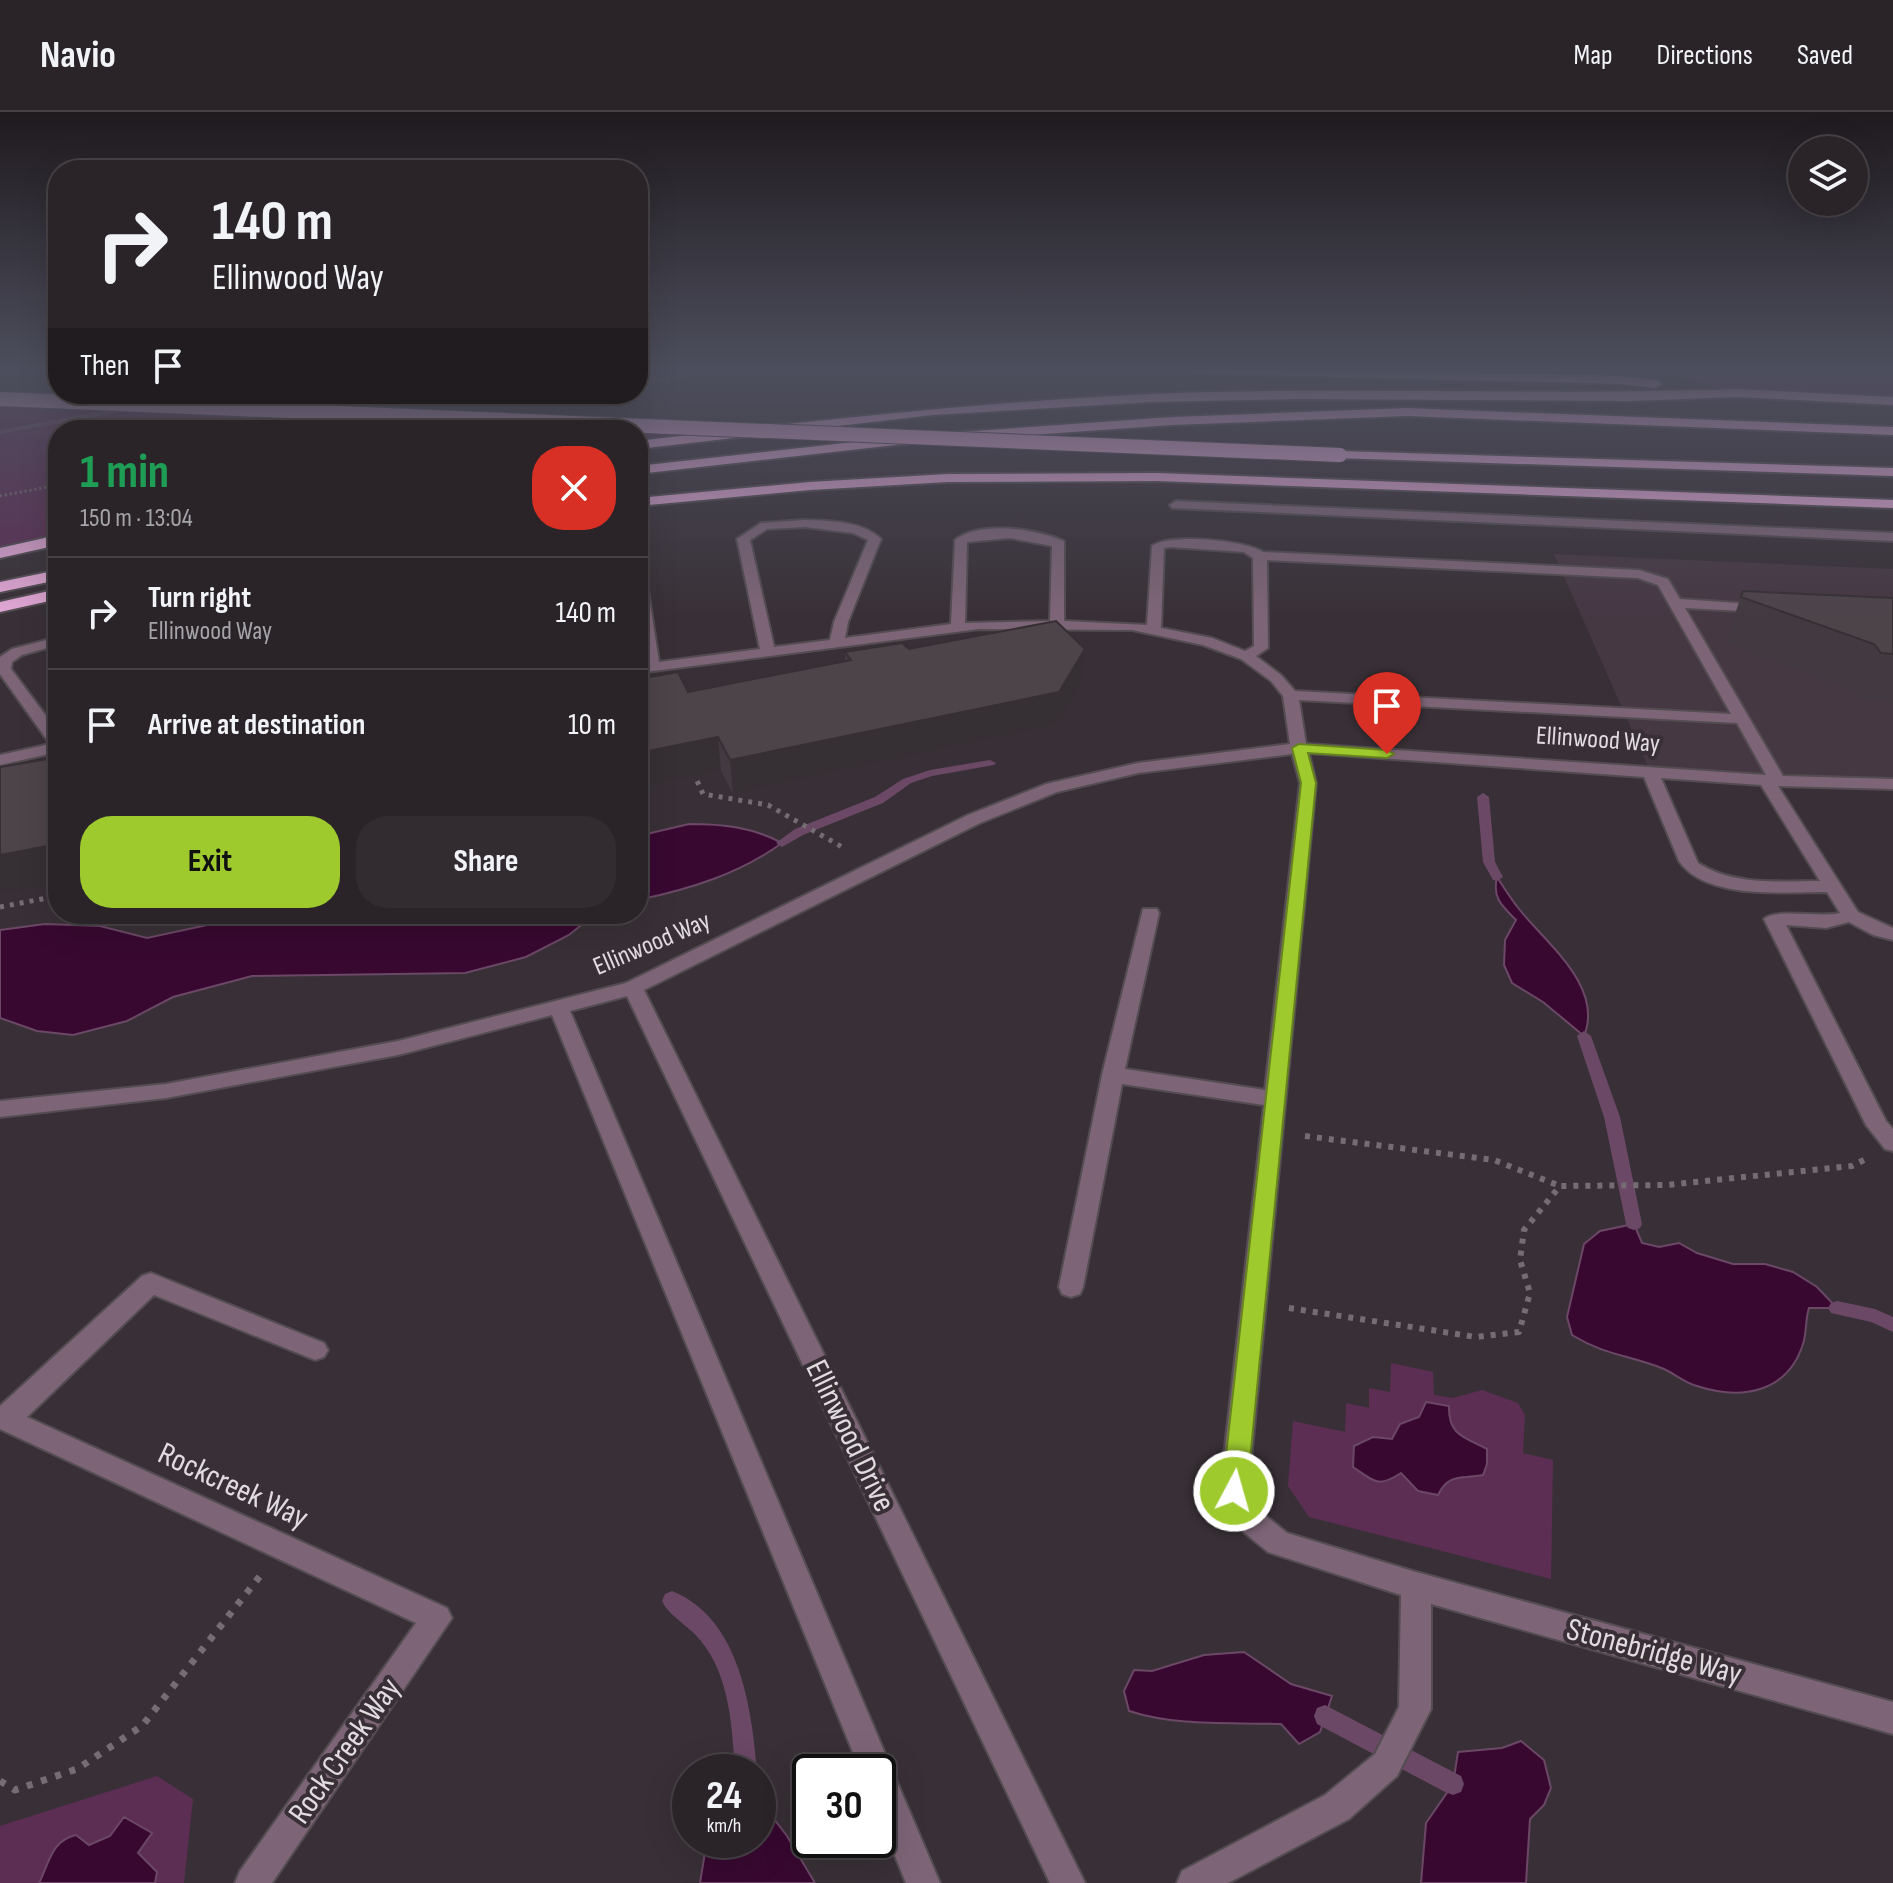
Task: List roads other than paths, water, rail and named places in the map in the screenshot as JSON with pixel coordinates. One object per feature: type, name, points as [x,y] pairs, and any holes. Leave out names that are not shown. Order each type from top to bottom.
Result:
[{"type":"highway","points":[[648,469],[794,452]]},
{"type":"highway","points":[[1260,452],[1893,472]]},
{"type":"highway","points":[[1798,470],[1893,481]]},
{"type":"highway","points":[[648,501],[810,486],[948,478],[1157,477],[1893,504]]},
{"type":"highway","points":[[0,553],[48,542]]},
{"type":"highway","points":[[0,587],[48,577]]},
{"type":"highway","points":[[0,607],[48,596]]},
{"type":"street","points":[[1176,505],[1893,537]]},
{"type":"street","points":[[768,651],[743,539],[752,531],[768,525],[852,527],[870,532],[875,539],[841,622],[837,641]]},
{"type":"street","points":[[958,627],[961,540],[985,534],[1048,537],[1059,544],[1057,624]]},
{"type":"street","points":[[1154,630],[1158,546],[1170,543],[1247,548],[1260,556],[1639,574],[1663,582],[1743,719],[1772,781],[1831,887],[1851,916],[1893,934]]},
{"type":"street","points":[[1246,656],[1261,648],[1260,556]]},
{"type":"street","points":[[1677,603],[1782,609]]},
{"type":"street","points":[[648,668],[958,627],[1057,624],[1132,626],[1207,641],[1246,656],[1276,678],[1291,695],[1299,748]]},
{"type":"street","points":[[48,644],[17,652],[5,660],[4,669],[48,731]]},
{"type":"street","points":[[1291,695],[1743,719]]},
{"type":"street","points":[[0,760],[48,748]]},
{"type":"street","name":"Ellinwood Way","points":[[0,1109],[166,1091],[398,1048],[633,988],[974,819],[1052,788],[1138,768],[1299,748],[1772,781],[1893,784]]},
{"type":"street","name":"Stonebridge Way","points":[[1299,748],[1308,783],[1234,1491],[1245,1516],[1278,1543],[1416,1586],[1893,1718]]},
{"type":"street","points":[[1650,771],[1690,866],[1706,876],[1738,883],[1831,887]]},
{"type":"street","points":[[1071,1287],[1113,1075],[1150,913]]},
{"type":"street","points":[[1851,916],[1826,922],[1773,919],[1877,1125],[1893,1143]]},
{"type":"street","name":"Ellinwood Drive","points":[[633,988],[1068,1883]]},
{"type":"street","points":[[559,1009],[869,1754]]},
{"type":"street","points":[[1113,1075],[1276,1099]]},
{"type":"street","points":[[3,1418],[151,1283],[315,1350]]},
{"type":"street","name":"Rockcreek Way","points":[[3,1418],[437,1618]]},
{"type":"street","points":[[1194,1883],[1337,1807],[1386,1765],[1415,1709],[1416,1586]]},
{"type":"street","name":"Rock Creek Way","points":[[252,1883],[437,1618]]},
{"type":"street","points":[[896,1818],[923,1883]]},
{"type":"waterway","points":[[782,843],[799,832],[879,800],[907,781],[930,773],[990,763]]},
{"type":"waterway","points":[[1483,797],[1489,862],[1497,877]]},
{"type":"waterway","points":[[1584,1036],[1612,1117],[1634,1224]]},
{"type":"waterway","points":[[1837,1308],[1875,1316],[1893,1325]]},
{"type":"waterway","points":[[672,1601],[693,1617],[722,1654],[737,1698],[744,1754]]},
{"type":"waterway","points":[[1325,1716],[1453,1784]]}]
